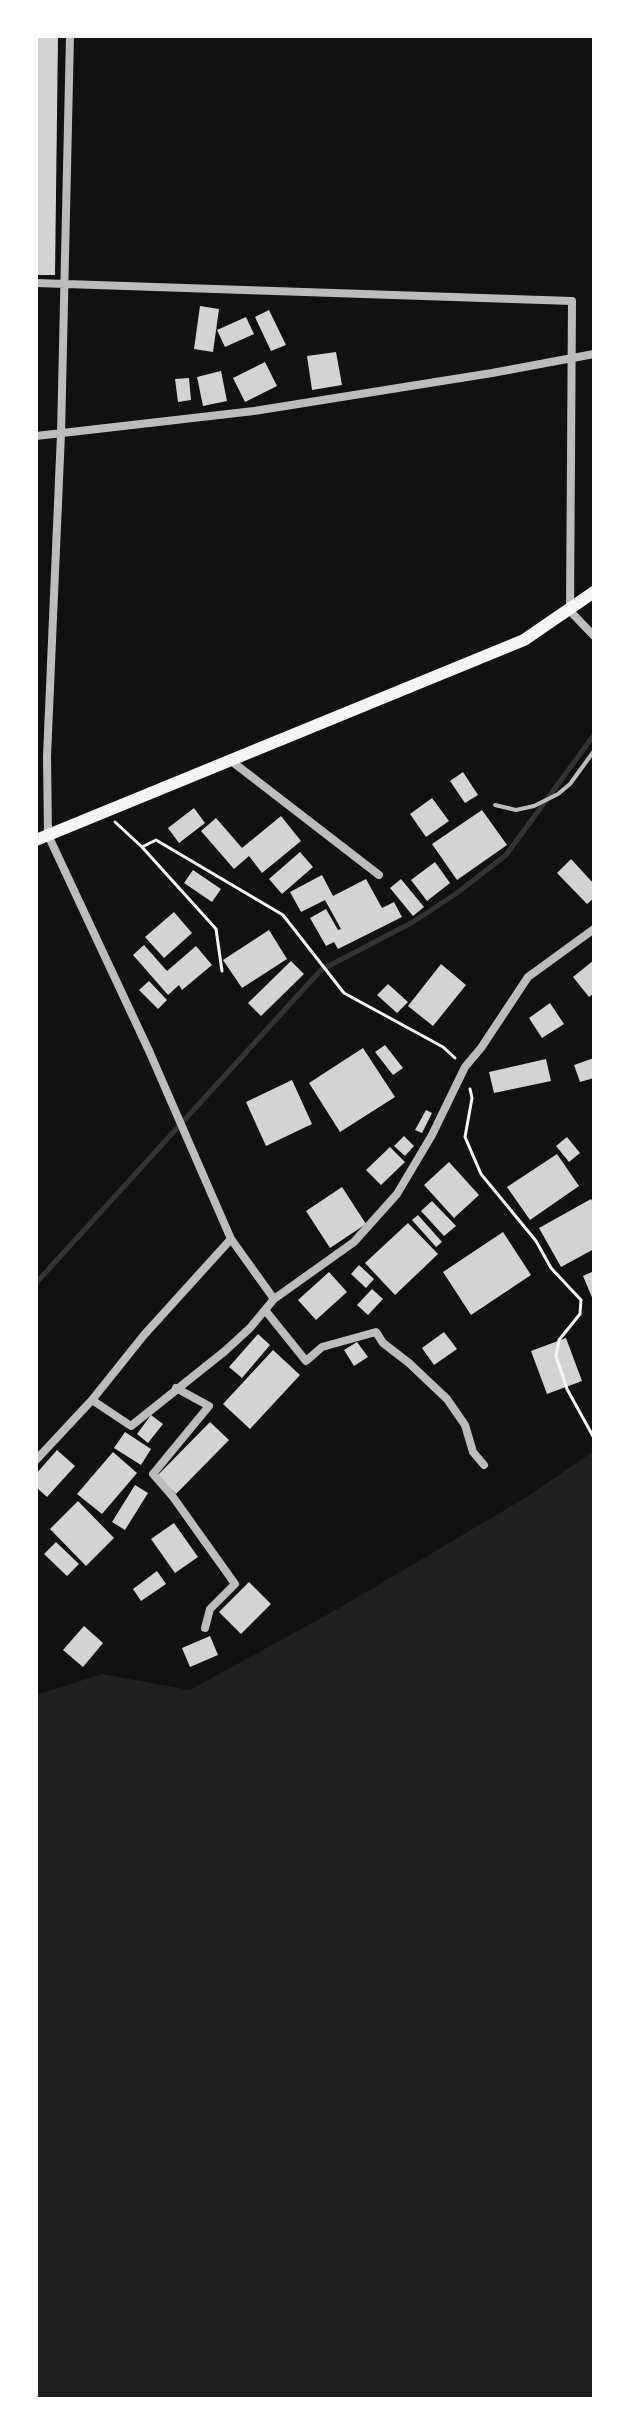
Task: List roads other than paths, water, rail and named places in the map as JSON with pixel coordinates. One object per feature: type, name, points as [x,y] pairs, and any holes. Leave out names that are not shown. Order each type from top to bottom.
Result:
[{"type":"main road","points":[[42,837],[524,640],[594,592]]},
{"type":"street","points":[[70,36],[61,434],[42,837],[185,1131],[231,1239],[274,1299]]},
{"type":"street","points":[[36,283],[572,301],[570,611],[594,636]]},
{"type":"street","points":[[36,436],[254,411],[594,354]]},
{"type":"street","points":[[36,756],[47,756]]},
{"type":"street","points":[[229,760],[379,875]]},
{"type":"street","points":[[92,1400],[131,1426],[225,1351],[274,1299],[354,1242],[397,1194],[432,1135],[465,1067],[528,977],[594,929]]},
{"type":"street","points":[[36,1460],[231,1239]]},
{"type":"street","points":[[265,1310],[306,1361],[322,1347],[376,1332],[383,1343],[447,1399],[465,1425],[473,1452],[484,1465]]},
{"type":"street","points":[[176,1388],[209,1406],[153,1474],[235,1584],[210,1609],[205,1628]]},
{"type":"lane","points":[[495,805],[516,810],[534,806],[558,794],[570,784],[594,751]]},
{"type":"waterway","points":[[36,1283],[321,970],[413,922],[506,855],[594,735]]}]
